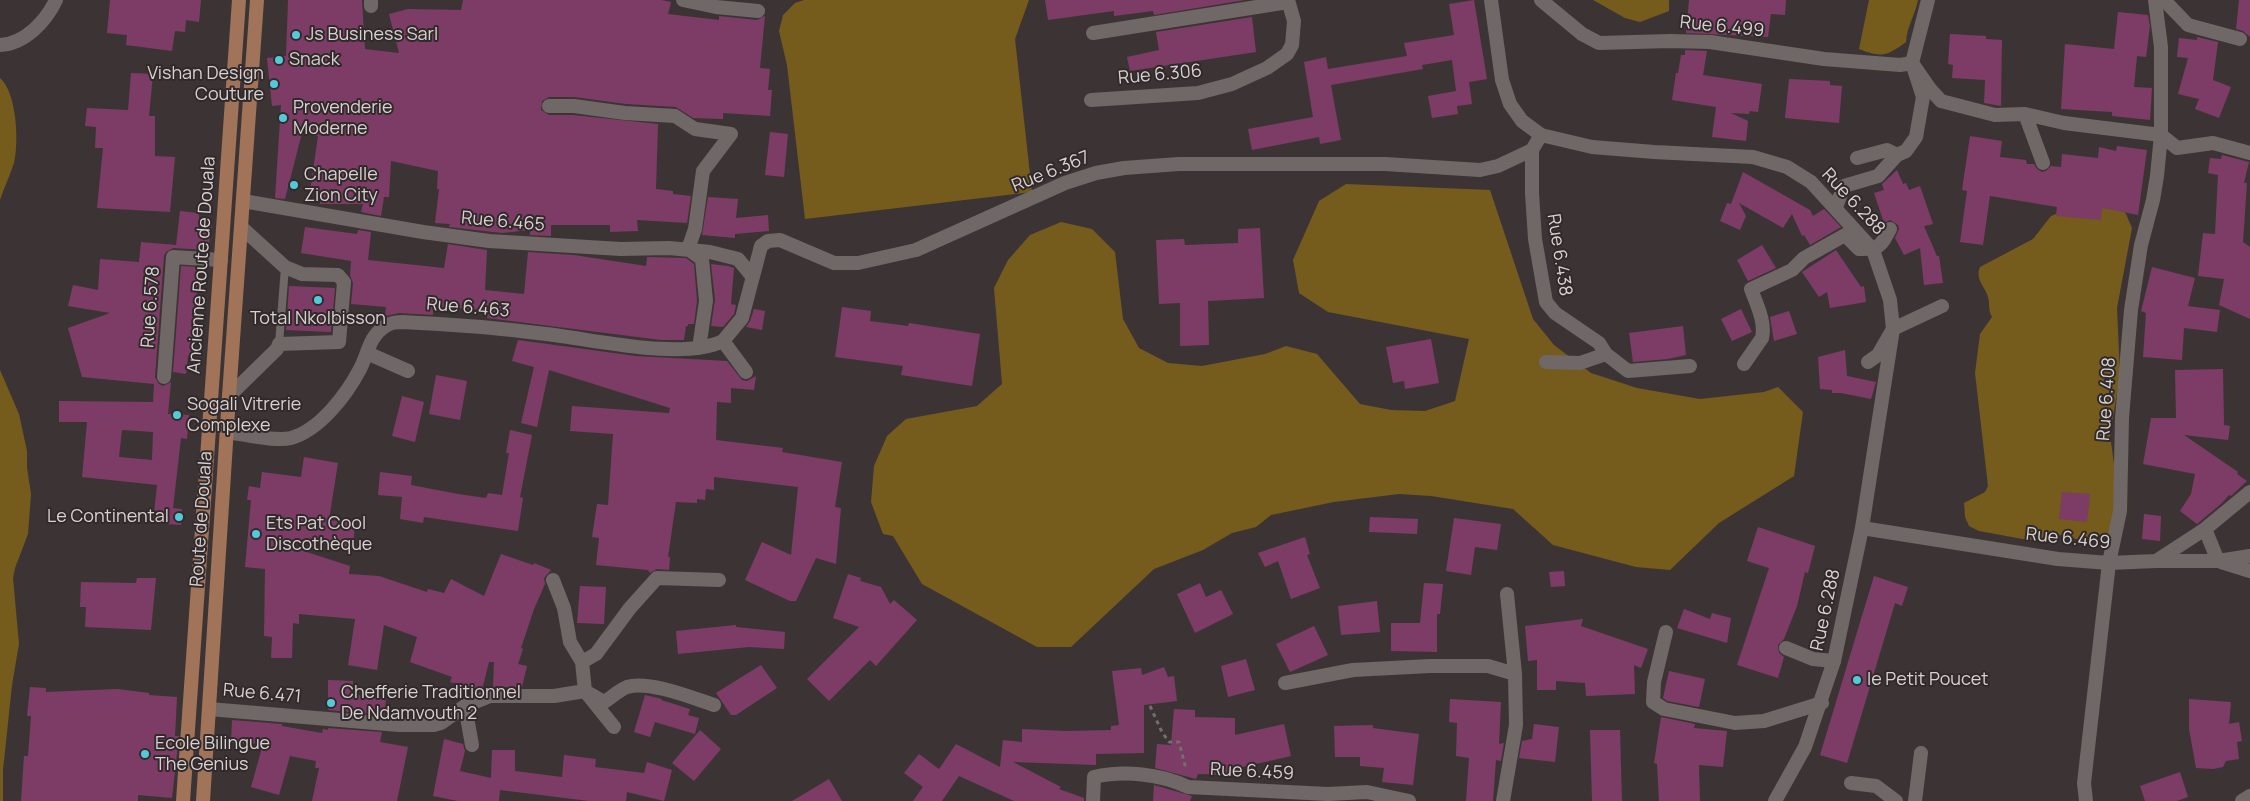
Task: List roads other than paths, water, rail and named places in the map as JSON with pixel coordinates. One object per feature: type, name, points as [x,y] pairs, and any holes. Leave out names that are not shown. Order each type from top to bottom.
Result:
[{"type":"main road","name":"Ancienne Route de Douala","points":[[183,801],[239,0]]},
{"type":"main road","name":"Route de Douala","points":[[204,801],[229,396],[257,0]]},
{"type":"street","points":[[0,45],[6,45],[26,36],[40,25],[56,0]]},
{"type":"street","points":[[683,0],[758,11]]},
{"type":"street","name":"Rue 6.288","points":[[1491,0],[1502,80],[1510,104],[1522,121],[1541,135],[1592,147],[1753,157],[1788,167],[1811,182],[1836,207],[1873,250],[1890,300],[1893,329],[1862,528],[1834,661],[1822,703],[1805,747],[1775,801]]},
{"type":"street","name":"Rue 6.499","points":[[1541,0],[1582,34],[1599,43],[1710,42],[1824,59],[1900,66],[1912,63]]},
{"type":"street","points":[[1836,207],[1844,186],[1878,176],[1897,155],[1906,152],[1916,138],[1923,97],[1912,63],[1928,0]]},
{"type":"street","name":"Rue 6.408","points":[[2086,801],[2084,783],[2089,724],[2109,563],[2120,511],[2122,418],[2131,310],[2141,245],[2154,200],[2161,134],[2160,47],[2155,0]]},
{"type":"street","points":[[2164,0],[2188,25],[2240,39]]},
{"type":"street","points":[[1093,32],[1288,1]]},
{"type":"street","name":"Rue 6.306","points":[[1091,100],[1198,93],[1232,84],[1268,68],[1287,54],[1292,45],[1294,21],[1288,1]]},
{"type":"street","points":[[1912,63],[1941,101],[1995,115],[2025,114],[2064,123],[2161,134],[2177,148],[2213,143],[2250,152]]},
{"type":"street","points":[[549,106],[574,106],[625,113],[675,116],[695,129],[731,134],[703,171],[695,229],[688,249],[702,259],[706,301],[699,348]]},
{"type":"street","points":[[2025,114],[2043,163]]},
{"type":"street","points":[[1532,150],[1541,135]]},
{"type":"street","name":"Rue 6.367","points":[[723,342],[742,318],[761,246],[768,241],[780,240],[834,263],[858,263],[916,250],[1065,184],[1096,173],[1189,164],[1385,164],[1480,170],[1498,166],[1532,150]]},
{"type":"street","name":"Rue 6.438","points":[[1532,150],[1535,239],[1546,302],[1555,313],[1599,343],[1606,354],[1628,371],[1690,366]]},
{"type":"street","points":[[1857,158],[1887,150],[1897,155]]},
{"type":"street","name":"Rue 6.465","points":[[243,201],[423,232],[489,241],[621,249],[688,249],[738,259],[752,276]]},
{"type":"street","points":[[229,396],[277,350],[279,344],[339,342],[344,282],[338,275],[302,274],[285,267],[241,227]]},
{"type":"street","points":[[1744,364],[1762,338],[1763,333],[1760,314],[1751,289],[1792,270],[1804,258],[1845,235],[1859,249],[1873,250],[1881,245],[1890,230]]},
{"type":"street","name":"Rue 6.578","points":[[164,378],[173,257],[221,260]]},
{"type":"street","points":[[1868,362],[1878,354],[1893,329],[1942,306]]},
{"type":"street","name":"Rue 6.463","points":[[227,432],[281,438],[296,436],[329,412],[343,397],[360,369],[370,342],[384,327],[402,322],[546,334],[633,347],[699,348],[723,342]]},
{"type":"street","points":[[723,342],[746,372]]},
{"type":"street","points":[[367,353],[408,371]]},
{"type":"street","points":[[1546,362],[1580,363],[1606,354]]},
{"type":"street","points":[[2156,561],[2205,529],[2250,492]]},
{"type":"street","name":"Rue 6.469","points":[[1862,528],[2058,559],[2109,563],[2218,561]]},
{"type":"street","points":[[2205,529],[2218,561]]},
{"type":"street","points":[[2218,561],[2250,556]]},
{"type":"street","points":[[2218,561],[2250,571]]},
{"type":"street","points":[[582,662],[596,654],[630,608],[657,578],[719,580]]},
{"type":"street","points":[[553,580],[564,608],[570,642],[582,662],[585,691],[614,727]]},
{"type":"street","points":[[1503,801],[1516,725],[1515,674],[1507,594]]},
{"type":"street","points":[[1666,632],[1654,682],[1653,702],[1664,709],[1735,723],[1764,721],[1822,703]]},
{"type":"street","points":[[1786,648],[1813,659],[1834,661]]},
{"type":"street","points":[[1284,682],[1353,670],[1430,666],[1488,666],[1515,674]]},
{"type":"street","points":[[585,691],[604,702],[627,687],[646,686],[661,688],[714,705]]},
{"type":"street","name":"Rue 6.471","points":[[209,709],[399,725],[434,725],[441,723],[465,706],[490,696],[554,696],[585,691]]},
{"type":"street","points":[[465,706],[472,745]]},
{"type":"street","points":[[1915,801],[1921,753]]},
{"type":"street","name":"Rue 6.459","points":[[1093,801],[1094,777],[1106,774],[1154,776],[1172,780],[1188,787],[1328,798],[1367,792],[1409,801]]},
{"type":"street","points":[[1851,783],[1876,786],[1896,801]]},
{"type":"street","points":[[2242,801],[2250,796]]},
{"type":"lane","points":[[279,344],[285,267]]},
{"type":"place","name":"Js Business Sarl","points":[[296,35]]},
{"type":"place","name":"Snack","points":[[279,60]]},
{"type":"place","name":"Vishan Design Couture","points":[[274,84]]},
{"type":"place","name":"Provenderie Moderne","points":[[283,118]]},
{"type":"place","name":"Chapelle Zion City","points":[[294,185]]},
{"type":"place","name":"Total Nkolbisson","points":[[318,300]]},
{"type":"place","name":"Sogali Vitrerie Complexe","points":[[177,415]]},
{"type":"place","name":"Le Continental","points":[[179,517]]},
{"type":"place","name":"Ets Pat Cool Discothèque","points":[[256,534]]},
{"type":"place","name":"le Petit Poucet","points":[[1857,680]]},
{"type":"place","name":"Chefferie Traditionnel De Ndamvouth 2","points":[[331,703]]},
{"type":"place","name":"Ecole Bilingue The Genius","points":[[145,754]]}]
